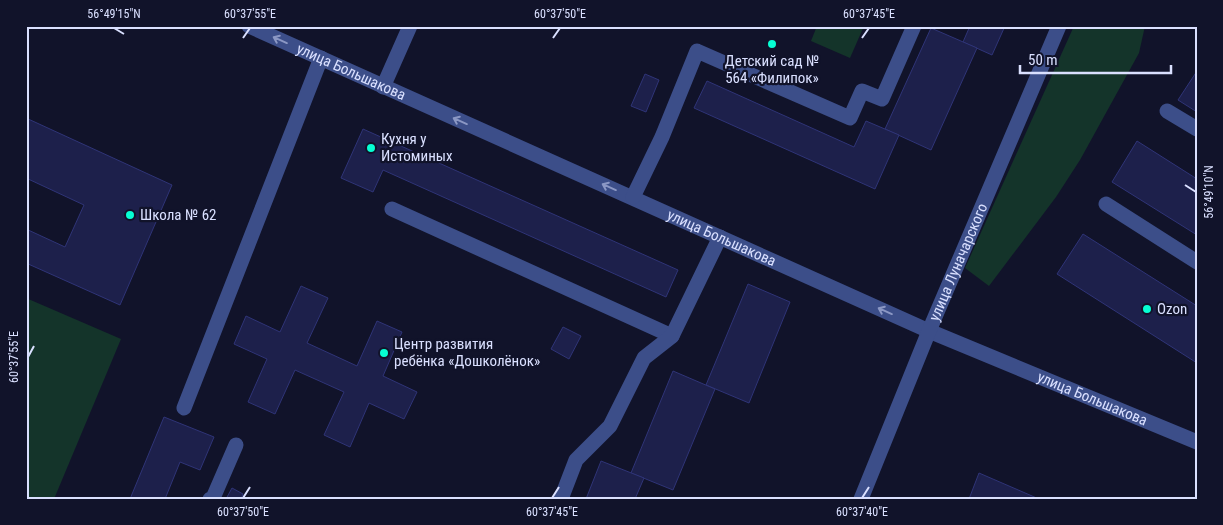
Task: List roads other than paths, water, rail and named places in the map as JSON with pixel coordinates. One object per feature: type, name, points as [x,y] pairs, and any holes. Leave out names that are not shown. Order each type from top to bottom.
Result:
[{"type":"street","name":"улица Большакова","points":[[249,26],[929,331],[1197,442]]},
{"type":"street","points":[[382,87],[410,26]]},
{"type":"street","points":[[633,197],[662,137],[697,51],[850,118],[862,91],[882,99],[914,26]]},
{"type":"street","name":"улица Луначарского","points":[[861,499],[929,331],[1059,26]]},
{"type":"street","points":[[184,408],[320,58]]},
{"type":"street","points":[[1167,111],[1197,130]]},
{"type":"street","points":[[1106,204],[1197,262]]},
{"type":"street","points":[[392,209],[672,336]]},
{"type":"street","points":[[560,499],[576,460],[610,426],[644,358],[672,336],[720,237]]},
{"type":"street","points":[[210,499],[213,498],[236,445]]},
{"type":"place","name":"Детский сад № 564 «Филипок»","points":[[772,44]]},
{"type":"place","name":"Кухня у Истоминых","points":[[371,148]]},
{"type":"place","name":"Школа № 62","points":[[130,215]]},
{"type":"place","name":"Ozon","points":[[1147,309]]},
{"type":"place","name":"Центр развития ребёнка «Дошколёнок»","points":[[384,353]]}]
